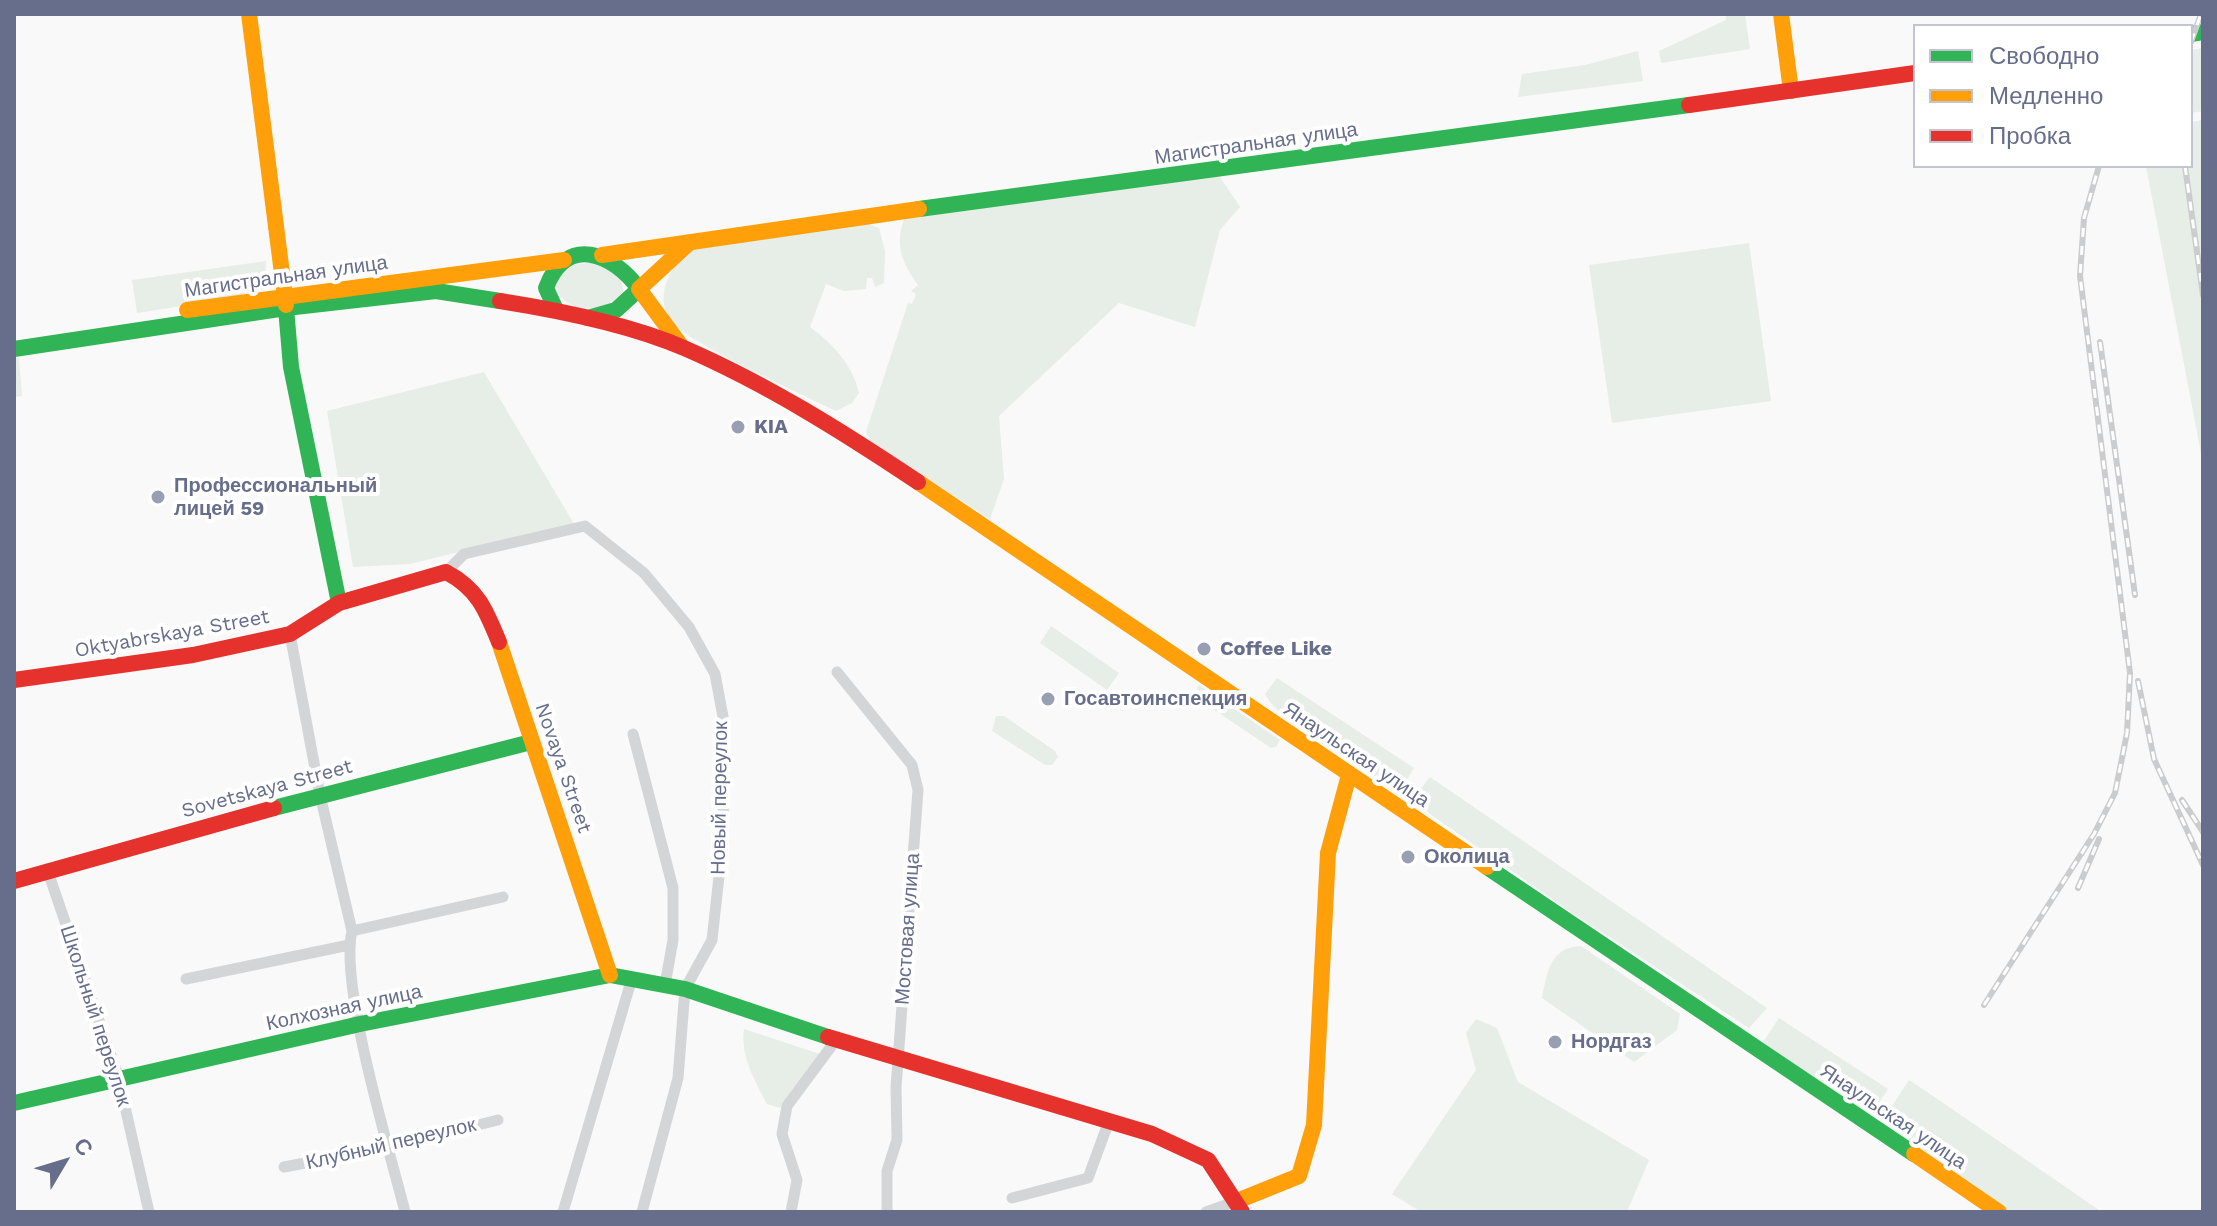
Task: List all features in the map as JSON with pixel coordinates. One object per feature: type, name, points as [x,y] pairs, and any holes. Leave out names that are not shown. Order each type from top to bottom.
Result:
[{"type":"main road","points":[[249,14],[286,301],[291,367],[339,603]]},
{"type":"main road","points":[[1781,14],[1791,91]]},
{"type":"main road","name":"Магистральная улица","points":[[14,338],[286,301],[890,211],[1913,73]]},
{"type":"main road","points":[[586,319],[616,310],[677,251],[693,241]]},
{"type":"main road","points":[[602,255],[626,271],[682,347]]},
{"type":"main road","points":[[556,310],[546,288],[553,270],[564,260]]},
{"type":"main road","name":"Магистральная улица","points":[[14,349],[286,301],[436,291],[556,310],[682,347]]},
{"type":"main road","name":"Янаульская улица","points":[[682,347],[815,414],[849,436],[1999,1212]]},
{"type":"main road","name":"Oktyabrskaya Street","points":[[14,680],[193,655],[290,634],[339,603],[446,572]]},
{"type":"main road","name":"Novaya Street","points":[[446,572],[465,582],[481,598],[508,664],[531,742],[561,820],[610,975]]},
{"type":"main road","name":"Sovetskaya Street","points":[[14,881],[47,869],[320,795],[531,742]]},
{"type":"main road","points":[[1239,1206],[1299,1176],[1307,1157],[1316,1103],[1328,853],[1349,775]]},
{"type":"main road","name":"Колхозная улица","points":[[14,1103],[118,1076],[360,1024],[610,975],[685,989],[898,1061],[1152,1134],[1208,1160],[1239,1206]]},
{"type":"street","name":"Новый переулок","points":[[446,572],[464,554],[585,526],[644,573],[689,627],[715,674],[724,722],[724,796],[723,840],[712,940],[685,989],[678,1078],[642,1212]]},
{"type":"street","points":[[290,634],[320,795],[352,931],[349,945],[360,1024],[405,1212]]},
{"type":"street","name":"Мостовая улица","points":[[837,672],[912,765],[918,790],[898,1061],[897,1140],[887,1171],[887,1212]]},
{"type":"street","points":[[633,734],[673,888],[673,940],[665,985]]},
{"type":"street","name":"Школьный переулок","points":[[47,869],[118,1076],[149,1212]]},
{"type":"street","points":[[352,931],[503,897]]},
{"type":"street","points":[[186,979],[349,945]]},
{"type":"street","points":[[563,1212],[632,978]]},
{"type":"street","points":[[791,1212],[797,1180],[782,1134],[787,1106],[836,1040]]},
{"type":"street","name":"Клубный переулок","points":[[284,1167],[389,1147],[498,1120]]},
{"type":"street","points":[[1012,1198],[1088,1178],[1109,1121]]},
{"type":"street","points":[[1206,1212],[1239,1206]]},
{"type":"shaded area","points":[[1726,14],[1745,14],[1750,49],[1661,63],[1659,51],[1726,20]]},
{"type":"shaded area","points":[[2203,48],[2203,111],[2193,113],[2193,50]]},
{"type":"shaded area","points":[[1638,51],[1643,81],[1518,97],[1522,74],[1585,65]]},
{"type":"shaded area","points":[[2203,120],[2201,453],[2146,168],[2193,168],[2193,122]]},
{"type":"shaded area","points":[[1218,174],[1240,207],[1220,230],[1195,327],[1119,303],[999,416],[1004,479],[990,519],[870,441],[866,432],[908,303],[912,304],[916,294],[911,291],[918,285],[901,253],[900,236],[905,217]]},
{"type":"shaded area","points":[[868,224],[879,228],[885,251],[884,283],[875,287],[872,278],[867,278],[866,289],[844,291],[826,284],[810,327],[840,356],[856,383],[859,393],[852,403],[836,411],[699,342],[671,321],[666,311],[664,290],[668,280],[679,261],[695,247]]},
{"type":"shaded area","points":[[1749,243],[1771,401],[1612,423],[1589,265]]},
{"type":"shaded area","points":[[266,261],[265,284],[240,297],[137,313],[132,280]]},
{"type":"shaded area","points":[[595,262],[607,265],[621,276],[623,291],[616,299],[596,308],[574,306],[565,301],[555,281],[572,265]]},
{"type":"shaded area","points":[[19,358],[22,396],[14,397],[14,359]]},
{"type":"shaded area","points":[[484,372],[574,524],[410,564],[353,567],[327,411]]},
{"type":"shaded area","points":[[1051,626],[1119,673],[1107,690],[1040,643]]},
{"type":"shaded area","points":[[1277,678],[1414,768],[1403,786],[1393,788],[1349,759],[1344,746],[1281,713],[1265,694]]},
{"type":"shaded area","points":[[1199,685],[1280,740],[1276,747],[1271,748],[1213,709],[1197,689]]},
{"type":"shaded area","points":[[996,716],[1004,716],[1055,751],[1058,757],[1052,765],[1045,765],[992,731]]},
{"type":"shaded area","points":[[1430,777],[1767,1008],[1749,1028],[1571,912],[1417,805],[1416,794]]},
{"type":"shaded area","points":[[1581,946],[1680,1014],[1677,1030],[1634,1062],[1542,998],[1548,971],[1556,956],[1571,947]]},
{"type":"shaded area","points":[[1779,1018],[1888,1089],[1868,1119],[1759,1048]]},
{"type":"shaded area","points":[[1476,1019],[1497,1028],[1518,1082],[1649,1160],[1627,1212],[1421,1212],[1392,1194],[1476,1070],[1466,1033]]},
{"type":"shaded area","points":[[744,1029],[820,1054],[780,1108],[767,1104],[753,1077],[744,1049]]},
{"type":"shaded area","points":[[1909,1080],[2102,1212],[2012,1212],[1881,1123]]},
{"type":"railway","points":[[2193,36],[2201,14]]},
{"type":"railway","points":[[1984,1005],[2094,834],[2115,793],[2127,733],[2130,673],[2080,276],[2084,218],[2098,168]]},
{"type":"railway","points":[[2185,168],[2203,295]]},
{"type":"railway","points":[[2100,342],[2135,595]]},
{"type":"railway","points":[[2138,681],[2154,759],[2203,865]]},
{"type":"railway","points":[[2182,800],[2203,832]]},
{"type":"railway","points":[[2078,888],[2099,839]]},
{"type":"traffic: fast","points":[[2193,34],[2203,32]]},
{"type":"traffic: fast","points":[[919,209],[1689,105]]},
{"type":"traffic: fast","points":[[556,310],[546,288],[555,271],[565,260],[577,255],[590,255],[616,266],[639,289],[616,310],[588,318]]},
{"type":"traffic: fast","points":[[14,349],[286,308],[436,291],[500,301]]},
{"type":"traffic: fast","points":[[286,308],[291,367],[339,603]]},
{"type":"traffic: fast","points":[[274,808],[531,742]]},
{"type":"traffic: fast","points":[[1487,867],[1914,1154]]},
{"type":"traffic: fast","points":[[14,1103],[360,1024],[610,975],[685,989],[828,1037]]},
{"type":"traffic: slow","points":[[249,14],[286,305]]},
{"type":"traffic: slow","points":[[1781,14],[1791,91]]},
{"type":"traffic: slow","points":[[602,255],[919,209]]},
{"type":"traffic: slow","points":[[682,347],[639,289],[690,242]]},
{"type":"traffic: slow","points":[[187,310],[564,260]]},
{"type":"traffic: slow","points":[[918,482],[1487,867]]},
{"type":"traffic: slow","points":[[499,642],[610,975]]},
{"type":"traffic: slow","points":[[1237,1201],[1299,1176],[1314,1125],[1328,853],[1349,775]]},
{"type":"traffic: slow","points":[[1914,1154],[1999,1212]]},
{"type":"traffic: jam","points":[[1689,105],[1913,73]]},
{"type":"traffic: jam","points":[[500,301],[594,319],[684,348],[804,410],[918,482]]},
{"type":"traffic: jam","points":[[14,680],[193,655],[290,634],[339,603],[446,572],[480,601],[499,642]]},
{"type":"traffic: jam","points":[[14,881],[274,808]]},
{"type":"traffic: jam","points":[[828,1037],[1152,1134],[1208,1160],[1242,1212]]},
{"type":"place","name":"KIA","points":[[738,427]]},
{"type":"place","name":"Профессиональный лицей 59","points":[[158,497]]},
{"type":"place","name":"Coffee Like","points":[[1204,649]]},
{"type":"place","name":"Госавтоинспекция","points":[[1048,699]]},
{"type":"place","name":"Околица","points":[[1408,857]]},
{"type":"place","name":"Нордгаз","points":[[1555,1042]]}]
